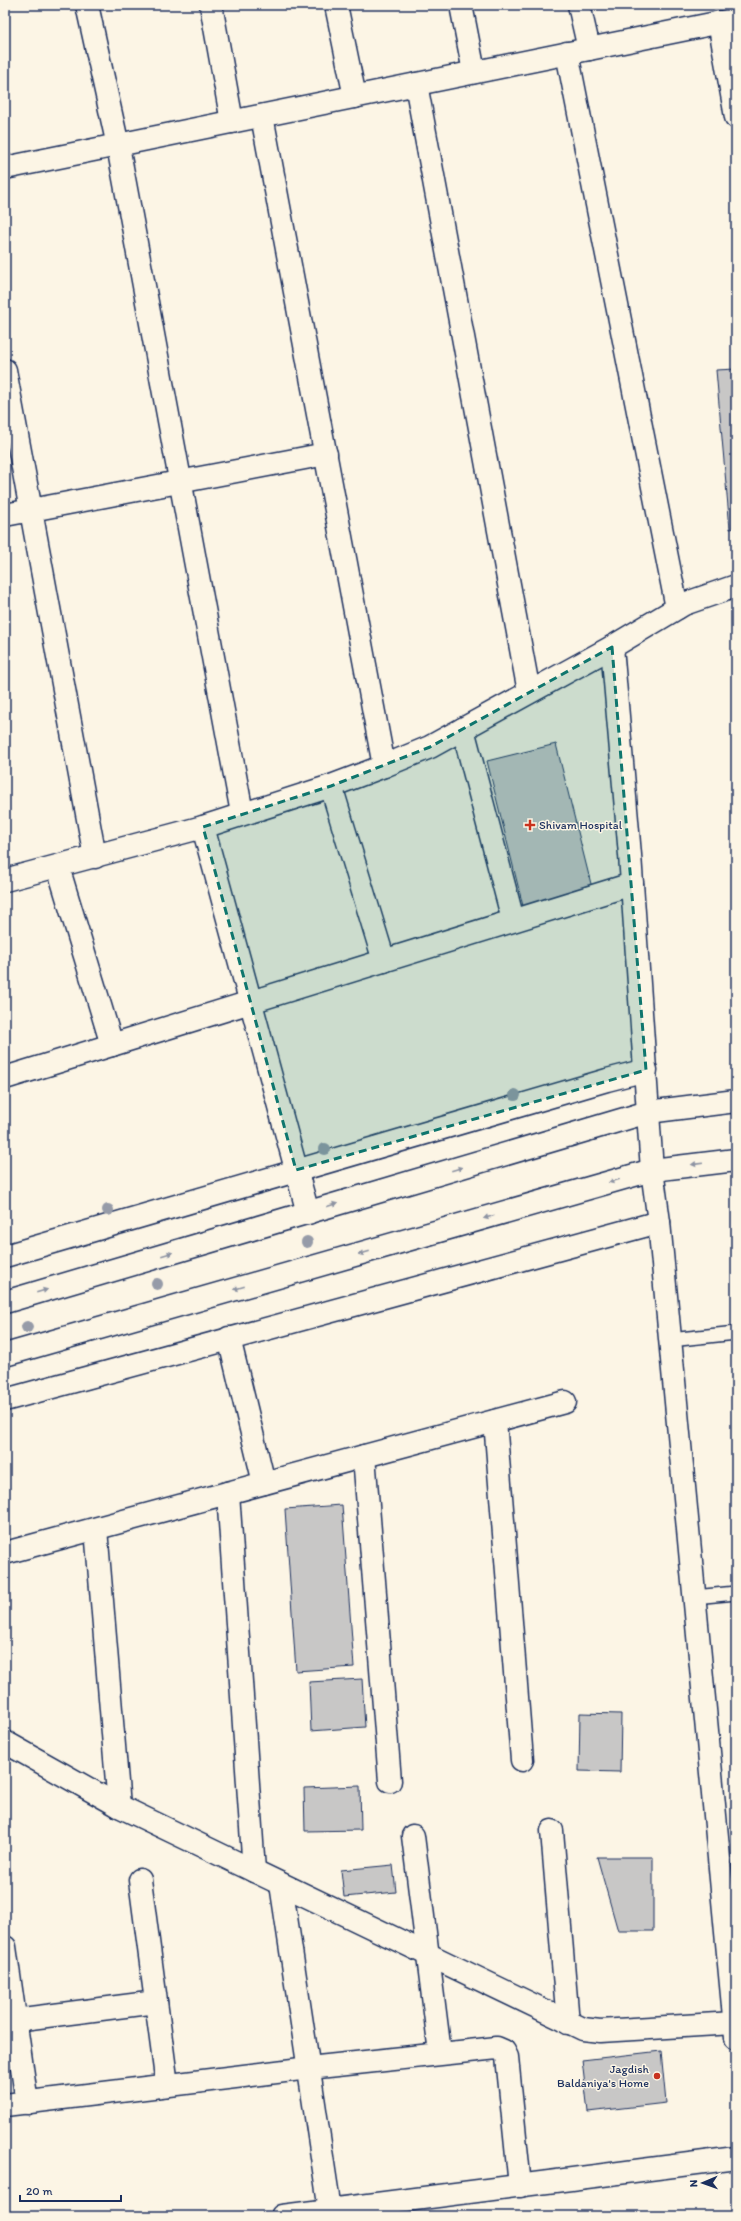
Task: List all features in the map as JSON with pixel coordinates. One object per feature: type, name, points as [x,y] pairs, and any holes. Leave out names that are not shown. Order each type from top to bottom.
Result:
[{"type":"street","points":[[86,5],[118,146],[242,813]]},
{"type":"street","points":[[211,5],[232,122]]},
{"type":"street","points":[[336,5],[355,97]]},
{"type":"street","points":[[461,5],[474,72]]},
{"type":"street","points":[[580,5],[589,49]]},
{"type":"street","points":[[5,168],[727,20],[736,117]]},
{"type":"street","points":[[567,54],[677,608]]},
{"type":"street","points":[[416,84],[529,692]]},
{"type":"street","points":[[262,116],[384,766]]},
{"type":"street","points":[[5,370],[95,857]]},
{"type":"street","points":[[5,515],[326,454]]},
{"type":"street","points":[[5,880],[203,827],[242,813],[331,786],[384,766],[430,747],[612,647],[677,608],[736,586]]},
{"type":"street","points":[[5,1742],[119,1806],[428,1956],[583,2029],[600,2031],[735,2030],[729,1892],[694,1597],[659,1222],[652,1170],[632,884],[612,647]]},
{"type":"street","points":[[463,729],[513,920]]},
{"type":"street","points":[[331,786],[384,960]]},
{"type":"street","points":[[203,827],[308,1213]]},
{"type":"street","points":[[58,867],[112,1045]]},
{"type":"street","points":[[5,1078],[632,884]]},
{"type":"street","points":[[5,1256],[296,1170],[646,1070]]},
{"type":"street","points":[[5,1302],[648,1112],[736,1101]]},
{"type":"street","points":[[5,1355],[652,1170],[736,1160]]},
{"type":"street","points":[[5,1400],[228,1338],[659,1222]]},
{"type":"street","points":[[228,1338],[264,1483]]},
{"type":"street","points":[[5,1553],[565,1402]]},
{"type":"street","points":[[495,1420],[522,1760]]},
{"type":"street","points":[[364,1456],[390,1781]]},
{"type":"street","points":[[228,1493],[254,1871]]},
{"type":"street","points":[[96,1529],[119,1806]]},
{"type":"street","points":[[552,1831],[568,2023]]},
{"type":"street","points":[[413,1836],[440,2053]]},
{"type":"street","points":[[140,1880],[166,2085]]},
{"type":"street","points":[[280,1884],[330,2210]]},
{"type":"street","points":[[5,1947],[27,2103]]},
{"type":"street","points":[[15,2020],[156,2002]]},
{"type":"street","points":[[5,2105],[309,2068],[497,2048],[504,2051],[507,2057],[520,2186]]},
{"type":"street","points":[[282,2216],[736,2158]]},
{"type":"lane","points":[[670,1340],[736,1333]]},
{"type":"lane","points":[[694,1597],[736,1593]]},
{"type":"highlighted area","points":[[612,647],[646,1070],[296,1170],[203,827],[331,786],[430,747]]},
{"type":"building","points":[[736,369],[736,528],[730,529],[716,370]]},
{"type":"building","points":[[556,744],[592,888],[523,906],[487,761]]},
{"type":"building","points":[[342,1505],[354,1667],[296,1671],[285,1509]]},
{"type":"building","points":[[362,1679],[365,1727],[311,1731],[309,1682]]},
{"type":"building","points":[[580,1713],[621,1714],[620,1772],[579,1771]]},
{"type":"building","points":[[360,1786],[361,1830],[305,1831],[304,1788]]},
{"type":"building","points":[[597,1857],[653,1857],[653,1931],[618,1931]]},
{"type":"building","points":[[393,1865],[396,1892],[344,1897],[341,1870]]},
{"type":"building","points":[[661,2051],[666,2103],[588,2112],[582,2060]]},
{"type":"place","name":"Shivam Hospital","points":[[530,825]]},
{"type":"place","name":"Jagdish Baldaniya's Home","points":[[657,2076]]}]
